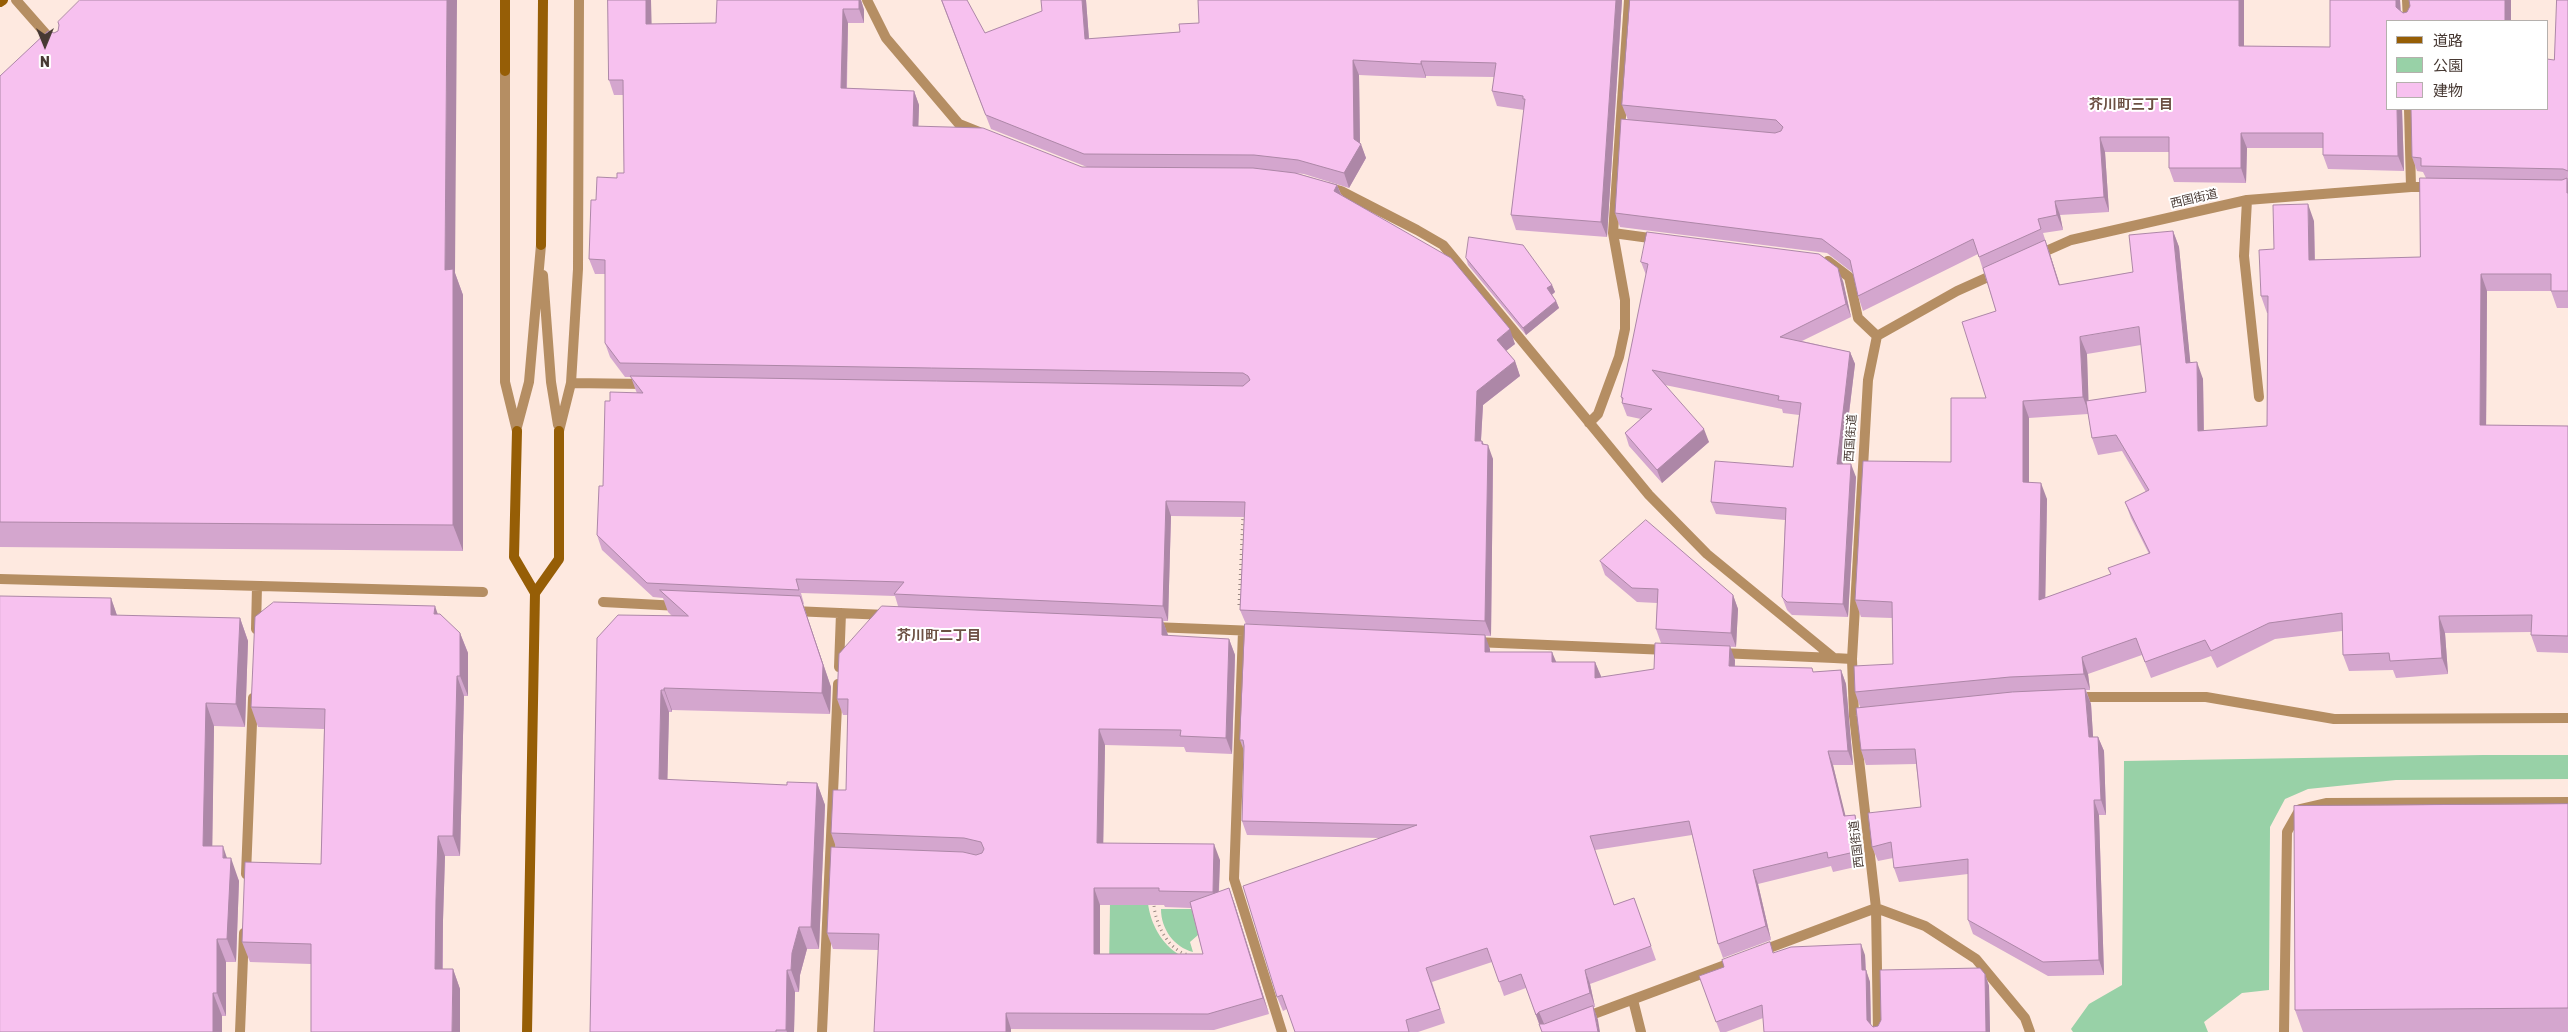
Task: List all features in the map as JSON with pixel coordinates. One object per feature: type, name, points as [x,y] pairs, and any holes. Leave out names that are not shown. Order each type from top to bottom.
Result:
[{"type":"street","points":[[16,0],[62,52]]},
{"type":"street","points":[[505,0],[505,382],[517,430]]},
{"type":"street","points":[[527,1032],[535,592],[514,557],[517,430],[529,382],[541,245],[543,0]]},
{"type":"street","points":[[559,430],[570,383],[578,269],[579,0]]},
{"type":"street","points":[[867,0],[886,38],[959,124],[987,135]]},
{"type":"street","points":[[1588,423],[1598,414],[1619,356],[1624,329],[1625,300],[1612,233],[1624,126],[1629,0]]},
{"type":"street","points":[[2407,0],[2408,20]]},
{"type":"street","points":[[2409,110],[2411,187]]},
{"type":"street","points":[[1312,183],[1341,191],[1417,230],[1442,246],[1648,495],[1707,554],[1834,658]]},
{"type":"street","name":"西国街道","points":[[2027,260],[2071,240],[2247,200],[2411,187],[2440,187]]},
{"type":"street","points":[[2247,200],[2244,256],[2259,397]]},
{"type":"street","points":[[1612,233],[1671,240]]},
{"type":"street","points":[[535,592],[558,560],[559,430],[552,382],[541,245]]},
{"type":"street","points":[[1816,259],[1826,260],[1848,277],[1858,318],[1877,336],[1957,291],[2010,268]]},
{"type":"street","name":"西国街道","points":[[1877,336],[1867,390],[1852,659],[1876,908],[1878,1032]]},
{"type":"street","points":[[570,383],[656,384]]},
{"type":"street","points":[[0,579],[483,592]]},
{"type":"street","points":[[255,636],[257,586]]},
{"type":"street","points":[[603,602],[692,606]]},
{"type":"street","points":[[782,610],[900,616]]},
{"type":"street","points":[[822,1032],[835,856],[841,613]]},
{"type":"street","points":[[1144,627],[1263,632]]},
{"type":"street","points":[[1241,631],[1234,879],[1282,1032]]},
{"type":"street","points":[[1460,641],[1676,651]]},
{"type":"street","points":[[1706,652],[1852,659]]},
{"type":"street","points":[[246,883],[254,685]]},
{"type":"street","points":[[2066,698],[2114,696],[2206,697],[2334,720],[2568,718]]},
{"type":"street","points":[[2284,1032],[2287,832],[2300,809],[2326,803],[2568,802]]},
{"type":"street","points":[[1573,1022],[1876,908],[1925,926],[1976,959],[2025,1018],[2030,1032]]},
{"type":"street","points":[[240,1032],[244,923]]},
{"type":"street","points":[[1633,1000],[1641,1032]]},
{"type":"path","points":[[1241,631],[1243,512]]},
{"type":"path","points":[[1154,906],[1157,921],[1166,938],[1179,951],[1194,956]]},
{"type":"green space","points":[[2568,755],[2568,779],[2396,780],[2308,789],[2285,799],[2270,827],[2269,990],[2242,993],[2204,1022],[2208,1032],[2073,1032],[2071,1029],[2089,1004],[2122,985],[2124,761]]},
{"type":"green space","points":[[1110,903],[1148,903],[1151,918],[1158,933],[1180,955],[1109,969]]},
{"type":"green space","points":[[1161,909],[1217,909],[1214,921],[1190,942],[1193,952],[1180,946],[1170,936],[1163,923]]},
{"type":"building","points":[[80,0],[447,0],[445,270],[453,269],[453,525],[0,522],[0,76],[48,31],[54,33],[58,31],[58,22]]},
{"type":"building","points":[[608,0],[646,0],[646,24],[716,23],[717,0],[859,0],[859,9],[843,9],[841,88],[914,91],[913,126],[983,128],[1082,167],[1253,168],[1295,173],[1337,185],[1334,191],[1451,258],[1510,329],[1497,340],[1515,361],[1477,391],[1475,441],[1482,441],[1482,444],[1488,445],[1485,621],[1240,610],[1245,502],[1166,501],[1163,606],[894,594],[904,582],[796,579],[799,590],[647,583],[597,535],[599,486],[603,486],[605,401],[610,401],[610,392],[643,393],[630,376],[1243,386],[1250,380],[1243,373],[620,363],[605,343],[605,260],[589,259],[591,200],[596,200],[597,177],[617,178],[617,173],[624,173],[623,80],[609,80]]},
{"type":"building","points":[[942,0],[967,0],[985,33],[1042,11],[1041,0],[1082,0],[1085,39],[1180,32],[1179,24],[1199,23],[1198,0],[1616,0],[1601,222],[1511,215],[1525,99],[1523,99],[1523,96],[1492,91],[1496,63],[1421,61],[1421,64],[1353,60],[1354,139],[1361,144],[1344,173],[1298,160],[1254,155],[1084,154],[986,115]]},
{"type":"building","points":[[1630,0],[2239,0],[2239,46],[2330,47],[2330,0],[2396,0],[2396,7],[2403,13],[2407,12],[2410,6],[2409,0],[2505,0],[2505,20],[2386,20],[2386,110],[2397,110],[2398,156],[2323,155],[2323,133],[2241,133],[2241,168],[2169,168],[2169,137],[2100,137],[2104,197],[2055,201],[2057,215],[2038,219],[2041,229],[1979,257],[1973,239],[1858,296],[1850,260],[1822,239],[1615,213],[1621,119],[1775,133],[1781,131],[1783,127],[1776,120],[1622,105]]},
{"type":"building","points":[[2557,0],[2568,0],[2568,171],[2563,169],[2421,166],[2421,158],[2412,157],[2411,110],[2548,110],[2548,59],[2554,60]]},
{"type":"building","points":[[2420,178],[2562,180],[2567,178],[2568,291],[2551,291],[2551,274],[2481,274],[2480,425],[2568,426],[2568,636],[2531,635],[2532,615],[2439,616],[2442,658],[2390,661],[2389,653],[2343,655],[2342,613],[2269,623],[2211,651],[2205,640],[2145,662],[2136,638],[2082,657],[2084,674],[2010,677],[1855,692],[1854,666],[1893,664],[1892,602],[1855,600],[1863,461],[1951,462],[1951,398],[1986,398],[1962,322],[1996,311],[1983,268],[2045,240],[2059,285],[2133,272],[2129,235],[2173,231],[2186,363],[2197,362],[2198,431],[2267,426],[2268,296],[2261,296],[2259,250],[2274,249],[2273,205],[2308,204],[2309,260],[2420,257]],"holes":[[[2139,327],[2146,392],[2086,401],[2092,438],[2116,435],[2149,490],[2125,502],[2150,553],[2108,568],[2111,574],[2039,600],[2041,483],[2023,482],[2023,401],[2083,397],[2080,337]]]},
{"type":"building","points":[[1647,232],[1819,254],[1838,268],[1846,304],[1780,337],[1850,352],[1837,464],[1851,464],[1843,604],[1787,602],[1782,597],[1786,508],[1711,502],[1715,461],[1793,467],[1801,403],[1778,400],[1779,396],[1652,370],[1704,429],[1657,470],[1625,433],[1652,409],[1622,403],[1623,398],[1621,397],[1648,264],[1641,262]]},
{"type":"building","points":[[1469,237],[1523,245],[1552,285],[1547,288],[1556,301],[1523,328],[1466,258]]},
{"type":"building","points":[[1646,520],[1733,595],[1731,633],[1656,629],[1658,589],[1632,588],[1600,561]]},
{"type":"building","points":[[660,590],[800,596],[823,665],[822,693],[664,688],[664,690],[661,690],[659,779],[787,785],[787,782],[817,783],[811,927],[799,927],[792,953],[791,970],[787,970],[786,1030],[776,1030],[776,1032],[590,1032],[597,638],[618,615],[688,616]]},
{"type":"building","points":[[0,596],[111,598],[111,615],[240,618],[236,704],[206,703],[203,846],[223,846],[223,858],[231,858],[227,939],[217,939],[217,993],[213,993],[213,1032],[0,1032]]},
{"type":"building","points":[[274,602],[435,606],[434,614],[440,614],[460,633],[460,676],[457,676],[453,836],[438,836],[436,900],[435,969],[453,969],[452,1032],[311,1032],[311,944],[242,942],[245,862],[321,864],[325,709],[251,707],[255,617]]},
{"type":"building","points":[[882,606],[1162,618],[1162,635],[1229,639],[1226,738],[1180,736],[1181,730],[1099,729],[1097,843],[1214,844],[1213,892],[1159,891],[1159,888],[1094,888],[1094,954],[1203,954],[1190,902],[1229,888],[1263,998],[1208,1014],[1006,1013],[1006,1032],[874,1032],[879,934],[827,933],[831,847],[963,852],[976,855],[982,853],[984,849],[981,842],[964,838],[831,833],[833,790],[846,790],[848,699],[837,699],[839,654]]},
{"type":"building","points":[[1245,624],[1485,635],[1485,652],[1552,652],[1552,662],[1595,662],[1595,678],[1654,669],[1655,643],[1730,646],[1729,666],[1812,668],[1813,672],[1841,670],[1848,751],[1828,751],[1844,816],[1855,815],[1859,851],[1828,858],[1827,852],[1753,870],[1766,926],[1718,944],[1689,821],[1590,836],[1614,905],[1634,898],[1651,946],[1585,970],[1590,993],[1539,1012],[1536,1015],[1521,974],[1499,982],[1487,948],[1426,968],[1440,1009],[1406,1020],[1409,1032],[1295,1032],[1282,995],[1277,997],[1243,886],[1417,825],[1242,821],[1244,746],[1243,740],[1240,740]]},
{"type":"building","points":[[2085,689],[2089,737],[2098,737],[2101,800],[2094,800],[2099,960],[2043,962],[1968,920],[1968,859],[1894,868],[1891,842],[1872,847],[1868,813],[1921,807],[1915,749],[1861,750],[1856,708],[2012,692]]},
{"type":"building","points":[[2568,804],[2568,1008],[2295,1010],[2294,806]]},
{"type":"building","points":[[1770,942],[1773,953],[1791,947],[1861,944],[1862,970],[1866,970],[1867,1020],[1873,1027],[1878,1026],[1881,1020],[1880,970],[1980,968],[1985,974],[1986,1032],[1764,1032],[1762,1005],[1716,1022],[1699,976],[1724,967],[1722,960]]},
{"type":"building","points":[[1593,1006],[1598,1032],[1542,1032],[1539,1024],[1544,1024]]},
{"type":"district","name":"芥川町三丁目","points":[[2131,105]]},
{"type":"district","name":"芥川町二丁目","points":[[939,636]]}]
